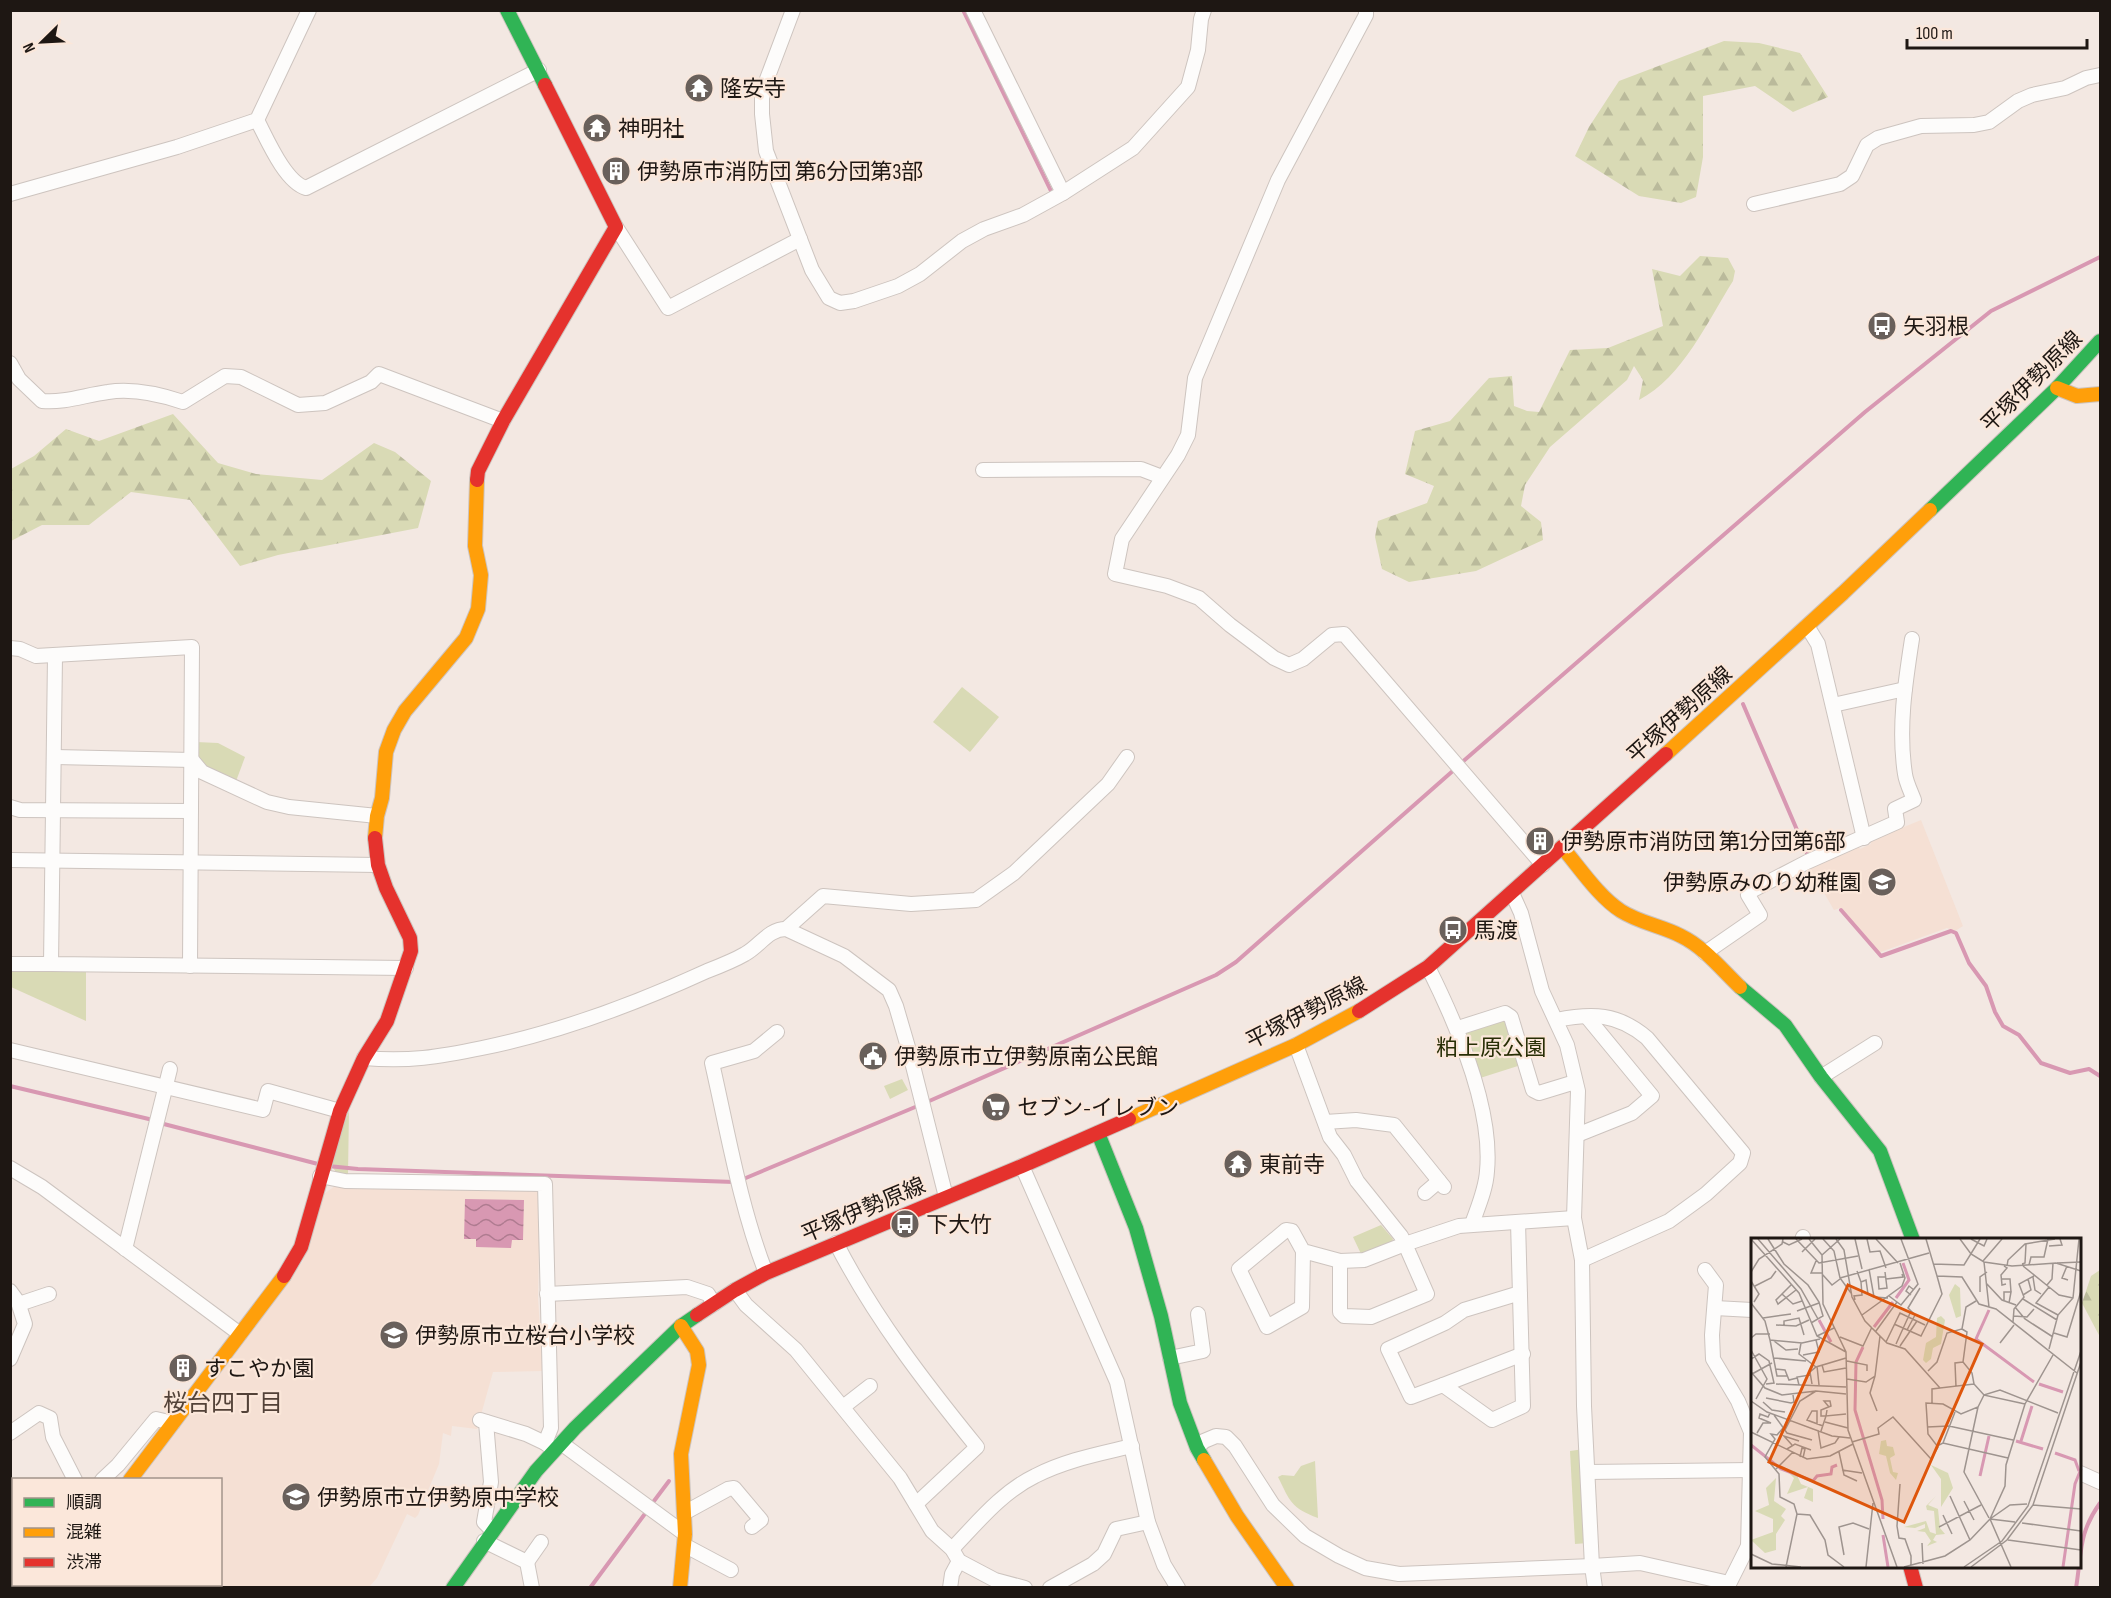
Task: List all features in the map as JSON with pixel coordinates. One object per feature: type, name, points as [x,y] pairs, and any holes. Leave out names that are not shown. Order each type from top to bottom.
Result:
[{"type":"street","points":[[10,194],[177,147],[257,120],[309,10]]},
{"type":"street","points":[[507,10],[616,227],[668,308],[800,239]]},
{"type":"street","points":[[793,10],[762,98],[766,151],[812,270],[829,298],[840,303],[854,301],[898,286],[920,274],[963,241],[984,229],[1023,215],[1063,193],[1133,148],[1188,87],[1198,50],[1204,10]]},
{"type":"street","points":[[973,10],[1063,193]]},
{"type":"street","points":[[1366,10],[1366,15],[1278,180],[1195,378],[1188,435],[1178,455],[1122,539],[1115,574],[1167,586],[1199,598],[1265,651],[1289,665],[1303,659],[1332,635],[1344,634],[1543,865]]},
{"type":"street","points":[[257,120],[281,165],[298,186],[306,188],[539,70]]},
{"type":"street","points":[[1754,204],[1840,184],[1852,176],[1867,145],[1878,138],[1921,126],[1974,125],[1989,122],[2018,101],[2032,95],[2065,88],[2086,78],[2100,75]]},
{"type":"street","points":[[130,1478],[173,1424],[290,1267],[302,1247],[340,1111],[364,1058],[387,1021],[411,951],[411,938],[386,888],[378,865],[375,843],[386,752],[394,730],[405,711],[466,638],[478,609],[482,575],[475,546],[478,471],[503,421],[616,227]]},
{"type":"street","name":"平塚伊勢原線","points":[[453,1587],[554,1445],[681,1326],[735,1290],[766,1273],[1022,1166],[1296,1045],[1373,1003],[1428,967],[1807,626],[2057,388],[2100,341]]},
{"type":"street","points":[[10,363],[19,379],[42,401],[59,402],[109,392],[135,391],[183,402],[225,376],[241,377],[298,405],[316,404],[325,403],[371,382],[379,374],[503,421]]},
{"type":"street","points":[[2057,388],[2078,396],[2100,394]]},
{"type":"street","points":[[983,470],[1141,470],[1162,477]]},
{"type":"street","points":[[1807,626],[1818,644],[1864,838]]},
{"type":"street","points":[[1705,953],[1760,915],[1748,896],[1751,891],[1807,862],[1897,822],[1895,809],[1914,800],[1905,776],[1903,740],[1905,689],[1912,639]]},
{"type":"street","points":[[10,648],[20,649],[36,656],[55,656],[192,647],[190,966]]},
{"type":"street","points":[[51,964],[55,656]]},
{"type":"street","points":[[1833,705],[1905,689]]},
{"type":"street","points":[[55,757],[192,760],[202,772],[267,802],[289,807],[377,816]]},
{"type":"street","points":[[786,929],[823,896],[911,904],[976,900],[1014,873],[1108,784],[1127,757]]},
{"type":"street","points":[[10,807],[20,810],[191,811]]},
{"type":"street","points":[[1562,847],[1604,896],[1621,910],[1647,924],[1682,936],[1705,953],[1785,1025],[1821,1077],[1880,1151],[1913,1238]]},
{"type":"street","points":[[10,860],[378,865]]},
{"type":"street","points":[[1512,893],[1521,913],[1542,991],[1567,1045],[1578,1091],[1574,1218],[1582,1260],[1584,1406],[1595,1587]]},
{"type":"street","points":[[364,1058],[393,1061],[431,1059],[530,1038],[621,1008],[672,987],[746,954],[776,929],[786,929],[844,956],[889,990],[910,1054],[946,1197]]},
{"type":"street","points":[[10,964],[406,968]]},
{"type":"street","points":[[1428,967],[1458,1028],[1487,1133],[1487,1173],[1472,1224]]},
{"type":"street","points":[[1458,1028],[1505,1013],[1511,1017],[1533,1090],[1539,1093],[1575,1082]]},
{"type":"street","points":[[1556,1020],[1578,1016],[1613,1017],[1633,1026],[1647,1038],[1743,1153],[1740,1163],[1706,1194],[1670,1221],[1582,1260]]},
{"type":"street","points":[[1578,1135],[1632,1113],[1652,1096],[1587,1017]]},
{"type":"street","points":[[766,1273],[758,1254],[737,1175],[712,1063],[754,1051],[777,1032]]},
{"type":"street","points":[[1821,1077],[1875,1043]]},
{"type":"street","points":[[1296,1045],[1330,1137],[1344,1155],[1357,1181],[1401,1236],[1427,1294],[1371,1317],[1344,1316],[1340,1311],[1340,1261]]},
{"type":"street","points":[[10,1050],[263,1110],[268,1091],[340,1111]]},
{"type":"street","points":[[125,1249],[170,1069]]},
{"type":"street","points":[[1325,1122],[1356,1120],[1394,1125],[1442,1184],[1425,1193]]},
{"type":"street","points":[[1098,1133],[1136,1228],[1161,1316],[1180,1404],[1197,1448],[1237,1516],[1287,1587]]},
{"type":"street","points":[[1022,1166],[1117,1382],[1148,1522],[1164,1565],[1178,1587]]},
{"type":"street","points":[[10,1168],[42,1187],[240,1334]]},
{"type":"street","points":[[320,1176],[345,1181],[545,1184],[551,1428],[554,1445]]},
{"type":"street","points":[[1303,1251],[1302,1307],[1267,1327],[1239,1269],[1286,1230],[1292,1230],[1303,1251],[1340,1261],[1364,1260],[1459,1226],[1574,1218]]},
{"type":"street","points":[[1443,1385],[1492,1420],[1523,1406],[1518,1222]]},
{"type":"street","points":[[836,1243],[851,1273],[881,1320],[977,1447],[916,1504]]},
{"type":"street","points":[[1197,1448],[1204,1441],[1216,1436],[1226,1437],[1235,1446],[1273,1505],[1305,1536],[1365,1568],[1400,1574],[1640,1563],[1728,1585],[1750,1546],[1751,1432],[1738,1401],[1713,1359],[1712,1335],[1716,1285],[1705,1270]]},
{"type":"street","points":[[548,1294],[687,1287],[708,1293],[714,1304]]},
{"type":"street","points":[[735,1290],[746,1305],[796,1350],[900,1478],[933,1531],[952,1549],[959,1561],[995,1580],[1025,1587]]},
{"type":"street","points":[[10,1291],[19,1304],[25,1324],[10,1359]]},
{"type":"street","points":[[1520,1293],[1464,1310],[1445,1323],[1388,1349],[1411,1397],[1523,1354]]},
{"type":"street","points":[[19,1304],[49,1294]]},
{"type":"street","points":[[1715,1308],[1751,1310]]},
{"type":"street","points":[[1170,1358],[1207,1350],[1198,1314]]},
{"type":"street","points":[[680,1587],[684,1540],[681,1454],[699,1365],[697,1351],[681,1326]]},
{"type":"street","points":[[843,1407],[870,1386]]},
{"type":"street","points":[[10,1433],[39,1413],[50,1418],[53,1437],[74,1478]]},
{"type":"street","points":[[103,1478],[118,1465],[156,1419],[173,1424]]},
{"type":"street","points":[[532,1587],[527,1562],[488,1536],[484,1522],[491,1482],[483,1421],[554,1445],[684,1540],[731,1570]]},
{"type":"street","points":[[952,1549],[1005,1496],[1034,1476],[1078,1459],[1132,1446]]},
{"type":"street","points":[[1588,1472],[1751,1470]]},
{"type":"street","points":[[2081,1474],[2100,1482]]},
{"type":"street","points":[[684,1513],[734,1488],[759,1521]]},
{"type":"street","points":[[1050,1587],[1065,1584],[1093,1564],[1104,1554],[1116,1530],[1148,1522]]},
{"type":"street","points":[[527,1562],[541,1542]]},
{"type":"street","points":[[950,1587],[952,1574],[959,1561]]},
{"type":"street","points":[[1911,1568],[1916,1587]]},
{"type":"shaded area","name":"伊勢原みのり幼稚園","points":[[1921,820],[1963,926],[1955,931],[1947,928],[1878,953],[1840,908],[1834,910],[1809,867],[1858,846],[1860,849],[1871,844],[1870,841]]},
{"type":"shaded area","name":"伊勢原市立桜台小学校","points":[[335,1186],[534,1189],[540,1194],[538,1298],[543,1371],[493,1372],[477,1429],[452,1426],[451,1436],[443,1433],[439,1464],[418,1515],[415,1518],[407,1514],[377,1578],[369,1587],[43,1588],[44,1586],[222,1586],[222,1478],[140,1478],[303,1261],[321,1196]]},
{"type":"green space","points":[[1724,41],[1759,43],[1800,53],[1828,97],[1793,112],[1755,86],[1703,96],[1703,157],[1696,197],[1681,203],[1639,196],[1575,156],[1589,127],[1619,81]]},
{"type":"green space","points":[[1700,256],[1728,258],[1735,271],[1733,281],[1681,363],[1655,390],[1639,400],[1643,380],[1634,366],[1627,380],[1550,447],[1525,485],[1521,506],[1541,522],[1543,540],[1476,571],[1409,582],[1382,569],[1375,537],[1378,521],[1427,503],[1434,486],[1405,474],[1415,431],[1450,421],[1489,378],[1512,376],[1514,406],[1527,411],[1539,412],[1570,350],[1608,348],[1663,326],[1652,269],[1680,276]]},
{"type":"green space","points":[[173,414],[218,463],[256,474],[322,480],[374,443],[395,452],[431,481],[418,528],[278,555],[240,566],[190,500],[131,492],[89,525],[42,525],[11,541],[11,469],[34,456],[66,429],[99,441]]},
{"type":"green space","points":[[962,687],[999,717],[970,752],[933,722]]},
{"type":"green space","points":[[196,742],[218,743],[245,757],[235,784],[208,772],[198,760]]},
{"type":"green space","points":[[11,967],[86,968],[86,1021],[11,987]]},
{"type":"green space","name":"粕上原公園","points":[[1502,1018],[1508,1022],[1521,1065],[1477,1079],[1463,1035],[1466,1030]]},
{"type":"green space","points":[[902,1079],[908,1090],[890,1099],[884,1086]]},
{"type":"green space","points":[[349,1111],[349,1177],[337,1173],[330,1162]]},
{"type":"green space","points":[[1381,1225],[1393,1239],[1392,1243],[1362,1256],[1353,1237]]},
{"type":"green space","points":[[2100,1270],[2100,1337],[2082,1303],[2091,1276]]},
{"type":"green space","points":[[1584,1449],[1588,1543],[1575,1544],[1570,1451]]},
{"type":"green space","points":[[1315,1461],[1318,1518],[1302,1511],[1292,1503],[1278,1477],[1294,1476],[1301,1466]]},
{"type":"water","points":[[465,1199],[524,1200],[523,1240],[512,1240],[511,1248],[476,1247],[476,1239],[464,1239]]},
{"type":"waterway","points":[[963,10],[1051,191]]},
{"type":"waterway","points":[[1460,764],[1865,412],[1991,311],[2100,257]]},
{"type":"waterway","points":[[1743,704],[1809,858]]},
{"type":"waterway","points":[[927,1102],[1216,975],[1236,962],[1455,769]]},
{"type":"waterway","points":[[1841,910],[1881,956],[1951,931],[1956,933],[1969,963],[1986,986],[1995,1012],[2003,1026],[2019,1035],[2041,1063],[2070,1073],[2089,1069],[2100,1076]]},
{"type":"waterway","points":[[10,1086],[153,1120]]},
{"type":"waterway","points":[[741,1180],[920,1105]]},
{"type":"waterway","points":[[160,1123],[318,1164]]},
{"type":"waterway","points":[[328,1166],[358,1169],[734,1182]]},
{"type":"waterway","points":[[651,1505],[669,1481]]},
{"type":"waterway","points":[[2081,1548],[2088,1524],[2100,1503]]},
{"type":"waterway","points":[[590,1588],[647,1511]]},
{"type":"waterway","points":[[2076,1588],[2078,1568]]},
{"type":"traffic: fast","points":[[507,10],[545,85]]},
{"type":"traffic: fast","points":[[1930,510],[2057,388],[2100,341]]},
{"type":"traffic: fast","points":[[1740,987],[1785,1025],[1821,1077],[1880,1151],[1912,1238]]},
{"type":"traffic: fast","points":[[1098,1133],[1136,1228],[1161,1316],[1180,1403],[1204,1460]]},
{"type":"traffic: fast","points":[[453,1588],[536,1471],[575,1428],[681,1326],[697,1315]]},
{"type":"traffic: slow","points":[[2057,388],[2077,396],[2100,394]]},
{"type":"traffic: slow","points":[[375,838],[377,816],[382,798],[386,752],[394,730],[405,711],[466,638],[478,609],[481,575],[475,546],[477,480]]},
{"type":"traffic: slow","points":[[1666,754],[1843,593],[1930,510]]},
{"type":"traffic: slow","points":[[1562,847],[1597,890],[1613,905],[1628,915],[1689,941],[1705,952],[1740,987]]},
{"type":"traffic: slow","points":[[1129,1119],[1296,1045],[1359,1011]]},
{"type":"traffic: slow","points":[[132,1478],[284,1276]]},
{"type":"traffic: slow","points":[[680,1588],[685,1534],[681,1454],[699,1365],[697,1351],[681,1326]]},
{"type":"traffic: slow","points":[[1204,1460],[1237,1516],[1287,1588]]},
{"type":"traffic: jam","points":[[477,480],[478,471],[503,421],[616,227],[545,85]]},
{"type":"traffic: jam","points":[[1359,1011],[1428,967],[1666,754]]},
{"type":"traffic: jam","points":[[284,1276],[301,1247],[340,1111],[364,1058],[387,1021],[411,951],[410,938],[386,888],[378,865],[375,838]]},
{"type":"traffic: jam","points":[[697,1315],[766,1273],[1129,1119]]},
{"type":"traffic: jam","points":[[1911,1568],[1916,1588]]},
{"type":"place","name":"隆安寺","points":[[699,88]]},
{"type":"place","name":"神明社","points":[[597,128]]},
{"type":"place","name":"伊勢原市消防団 第6分団第3部","points":[[616,171]]},
{"type":"place","name":"矢羽根","points":[[1882,326]]},
{"type":"place","name":"伊勢原市消防団 第1分団第6部","points":[[1540,841]]},
{"type":"place","name":"伊勢原みのり幼稚園","points":[[1882,882]]},
{"type":"place","name":"馬渡","points":[[1453,930]]},
{"type":"place","name":"伊勢原市立伊勢原南公民館","points":[[873,1056]]},
{"type":"place","name":"セブン-イレブン","points":[[996,1107]]},
{"type":"place","name":"東前寺","points":[[1238,1164]]},
{"type":"place","name":"下大竹","points":[[905,1224]]},
{"type":"place","name":"伊勢原市立桜台小学校","points":[[394,1335]]},
{"type":"place","name":"すこやか園","points":[[183,1368]]},
{"type":"place","name":"伊勢原市立伊勢原中学校","points":[[296,1497]]},
{"type":"district","name":"桜台四丁目","points":[[223,1403]]}]
